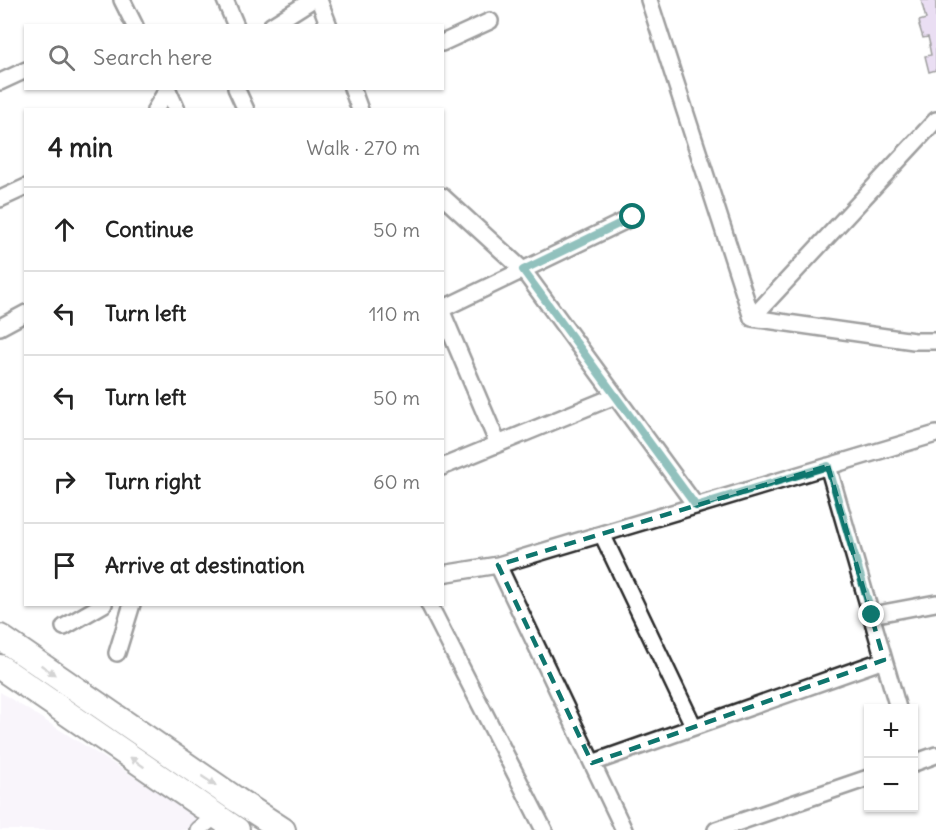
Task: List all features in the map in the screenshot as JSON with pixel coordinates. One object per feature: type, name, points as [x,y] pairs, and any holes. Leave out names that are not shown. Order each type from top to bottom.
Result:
[{"type":"main road","points":[[0,637],[284,830]]},
{"type":"main road","points":[[0,667],[207,823],[237,830]]},
{"type":"street","points":[[122,0],[129,24]]},
{"type":"street","points":[[225,0],[235,24]]},
{"type":"street","points":[[274,24],[312,0]]},
{"type":"street","points":[[319,0],[328,24]]},
{"type":"street","points":[[649,0],[752,318]]},
{"type":"street","points":[[444,42],[490,21]]},
{"type":"street","points":[[0,82],[24,71]]},
{"type":"street","points":[[156,108],[166,90]]},
{"type":"street","points":[[167,90],[176,108]]},
{"type":"street","points":[[237,90],[245,108]]},
{"type":"street","points":[[353,90],[359,108]]},
{"type":"street","points":[[752,318],[936,120]]},
{"type":"street","points":[[0,199],[24,188]]},
{"type":"street","points":[[444,198],[523,270],[696,506]]},
{"type":"street","points":[[444,309],[633,217]]},
{"type":"street","points":[[0,327],[24,314]]},
{"type":"street","points":[[444,315],[498,444]]},
{"type":"street","points":[[752,318],[914,341],[936,341]]},
{"type":"street","points":[[444,466],[615,396]]},
{"type":"street","points":[[444,574],[498,565],[936,434]]},
{"type":"street","points":[[828,466],[897,704]]},
{"type":"street","points":[[602,534],[694,727]]},
{"type":"street","points":[[498,565],[624,830]]},
{"type":"street","points":[[872,615],[936,603]]},
{"type":"street","points":[[64,627],[101,606]]},
{"type":"street","points":[[117,653],[131,606]]},
{"type":"street","points":[[430,606],[544,830]]},
{"type":"street","points":[[592,763],[884,660]]},
{"type":"street","points":[[918,761],[936,755]]},
{"type":"street","points":[[716,830],[864,779]]},
{"type":"highlighted area","points":[[828,466],[884,660],[592,763],[498,565]]},
{"type":"shaded area","points":[[0,692],[218,830],[0,830]]},
{"type":"building","points":[[921,0],[936,0],[936,70],[929,72],[925,56],[931,55],[930,45],[928,37],[923,38],[919,25],[919,21],[926,19]]},
{"type":"route","points":[[633,217],[523,270],[696,506],[828,466],[872,615]]}]
